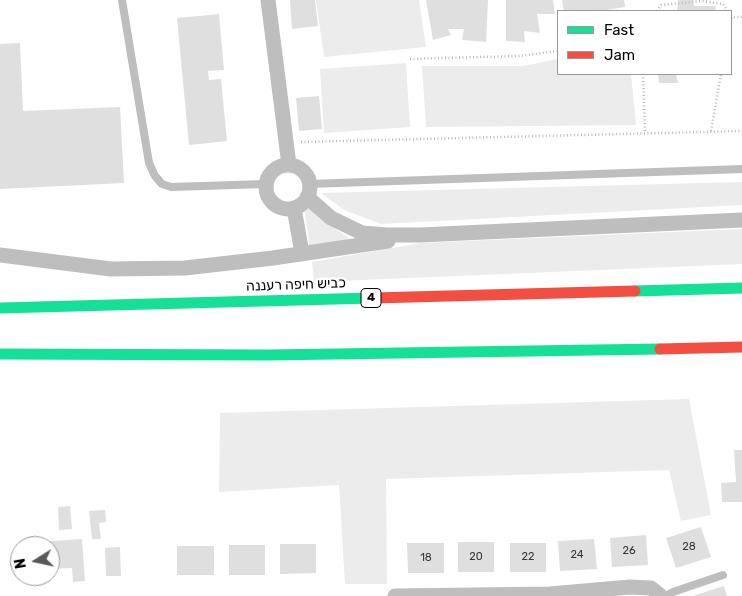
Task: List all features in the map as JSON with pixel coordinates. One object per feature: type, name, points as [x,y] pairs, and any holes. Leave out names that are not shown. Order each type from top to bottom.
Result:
[{"type":"highway","name":"כביש חיפה רעננה","points":[[0,308],[742,288]]},
{"type":"highway","points":[[0,354],[278,355],[551,352],[742,347]]},
{"type":"street","points":[[268,0],[289,165]]},
{"type":"street","points":[[308,190],[300,205],[287,209],[274,204],[269,198],[266,184],[272,172],[278,167],[289,165],[299,168],[304,173],[308,190],[331,218],[362,232],[387,235],[433,235],[742,220]]},
{"type":"street","points":[[294,208],[302,253]]},
{"type":"street","points":[[0,255],[111,268],[185,268],[273,258],[433,235]]},
{"type":"street","points":[[394,596],[550,594],[630,587],[650,588],[661,596]]},
{"type":"lane","points":[[122,0],[149,163],[155,176],[162,184],[171,187],[266,184]]},
{"type":"lane","points":[[308,190],[742,169]]},
{"type":"lane","points":[[666,596],[723,575]]},
{"type":"path","points":[[658,10],[661,5],[702,1],[723,4],[727,10]]},
{"type":"path","points":[[410,59],[518,56],[557,51]]},
{"type":"path","points":[[643,75],[645,133]]},
{"type":"path","points":[[711,132],[721,75]]},
{"type":"path","points":[[286,142],[742,131]]},
{"type":"shaded area","points":[[316,0],[419,0],[426,47],[324,57]]},
{"type":"shaded area","points":[[557,59],[557,75],[631,75],[636,125],[426,127],[422,66],[523,66]]},
{"type":"shaded area","points":[[406,63],[410,127],[324,133],[320,69]]},
{"type":"shaded area","points":[[742,182],[742,205],[381,224],[344,210],[321,193]]},
{"type":"shaded area","points":[[303,201],[326,222],[354,242],[310,248]]},
{"type":"shaded area","points":[[742,229],[742,264],[314,282],[312,262],[420,243]]},
{"type":"shaded area","points":[[689,399],[711,515],[681,521],[669,470],[386,479],[387,584],[345,584],[339,485],[219,492],[220,413]]},
{"type":"building","points":[[290,0],[315,0],[318,26],[292,29]]},
{"type":"building","points":[[426,0],[488,0],[486,42],[462,40],[464,29],[448,29],[451,35],[433,40]]},
{"type":"building","points":[[506,0],[553,0],[555,14],[537,14],[540,33],[524,31],[525,42],[506,41]]},
{"type":"building","points":[[562,0],[624,0],[625,7],[607,10],[564,10]]},
{"type":"building","points":[[678,0],[693,0],[694,6],[716,6],[715,10],[677,10]]},
{"type":"building","points":[[219,14],[224,70],[208,71],[209,80],[221,79],[227,141],[189,145],[177,18]]},
{"type":"building","points":[[20,43],[23,111],[120,107],[124,183],[0,189],[0,44]]},
{"type":"building","points":[[658,75],[676,75],[678,83],[659,83]]},
{"type":"building","points":[[319,96],[322,129],[299,131],[296,98]]},
{"type":"building","points":[[734,450],[742,450],[742,502],[722,502],[721,483],[736,482]]},
{"type":"building","points":[[70,506],[72,529],[59,530],[58,507]]},
{"type":"building","points":[[105,510],[106,522],[99,523],[101,539],[92,539],[89,511]]},
{"type":"building","points":[[701,527],[711,557],[676,568],[666,538]]},
{"type":"building","points":[[646,535],[648,565],[612,567],[610,538]]},
{"type":"building","points":[[82,539],[85,581],[73,582],[72,568],[60,569],[60,540]]},
{"type":"building","points":[[594,539],[597,569],[560,571],[558,541]]},
{"type":"building","points":[[458,542],[494,542],[494,572],[458,572]]},
{"type":"building","points":[[407,543],[444,543],[444,573],[408,573]]},
{"type":"building","points":[[510,543],[546,543],[546,572],[510,572]]},
{"type":"building","points":[[280,544],[316,544],[316,573],[280,574]]},
{"type":"building","points":[[229,545],[265,545],[265,575],[229,575]]},
{"type":"building","points":[[177,546],[214,546],[214,575],[177,575]]},
{"type":"building","points":[[120,547],[121,576],[106,576],[105,548]]},
{"type":"building","points":[[724,586],[727,596],[693,596]]},
{"type":"traffic: fast","points":[[635,291],[742,288]]},
{"type":"traffic: fast","points":[[0,308],[373,298]]},
{"type":"traffic: fast","points":[[0,354],[268,355],[660,349]]},
{"type":"traffic: jam","points":[[373,298],[635,291]]},
{"type":"traffic: jam","points":[[660,349],[742,347]]}]
